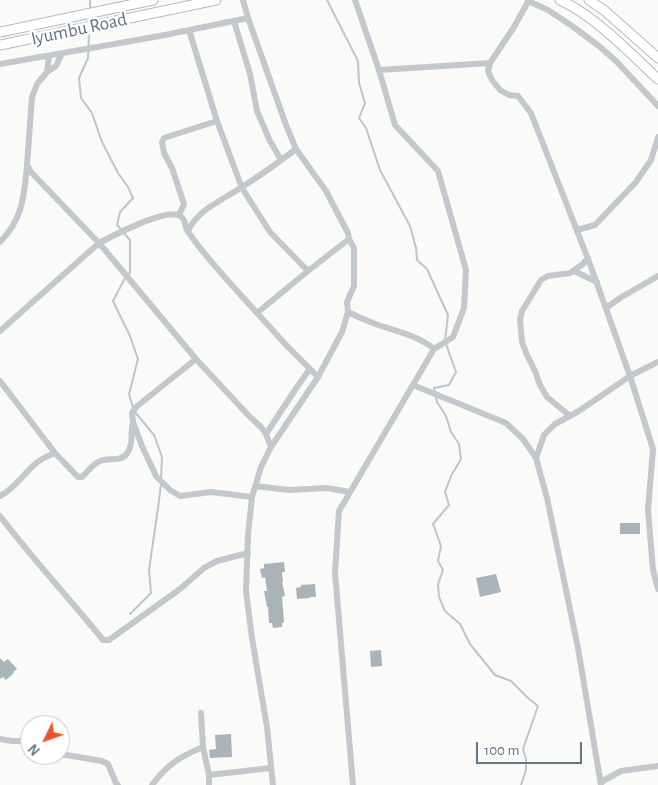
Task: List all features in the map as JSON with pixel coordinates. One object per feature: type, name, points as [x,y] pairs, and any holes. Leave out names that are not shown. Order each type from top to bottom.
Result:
[{"type":"main road","name":"Iyumbu Road","points":[[0,32],[152,0]]},
{"type":"main road","name":"Iyumbu Road","points":[[0,45],[216,0]]},
{"type":"main road","points":[[560,0],[594,21],[658,79]]},
{"type":"main road","points":[[589,0],[605,11],[658,58]]},
{"type":"street","points":[[243,0],[286,125],[296,148],[326,191],[354,248],[354,286],[348,302],[348,312],[342,332],[318,377],[271,447],[261,467],[252,496],[248,534],[246,591],[267,727],[273,785]]},
{"type":"street","points":[[353,785],[335,573],[340,511],[434,349],[453,337],[464,308],[466,270],[438,171],[395,124],[355,0]]},
{"type":"street","points":[[658,106],[617,62],[598,46],[548,10],[529,1],[490,63],[488,71],[500,90],[509,95],[518,96],[531,113],[588,258],[630,376],[653,449],[648,510],[653,570],[658,589]]},
{"type":"street","points":[[0,64],[248,18]]},
{"type":"street","points":[[234,21],[250,74],[257,112],[281,160]]},
{"type":"street","points":[[189,30],[217,121],[242,188],[270,232],[308,271]]},
{"type":"street","points":[[0,242],[16,222],[23,200],[32,97],[38,84],[47,72],[56,66],[62,53]]},
{"type":"street","points":[[47,72],[49,56]]},
{"type":"street","points":[[379,70],[490,63]]},
{"type":"street","points":[[180,215],[184,204],[172,168],[164,153],[162,142],[164,138],[217,121]]},
{"type":"street","points":[[577,230],[595,225],[636,182],[651,160],[658,137]]},
{"type":"street","points":[[188,231],[191,223],[210,207],[242,188],[296,148]]},
{"type":"street","points":[[27,164],[31,172],[99,244],[196,359],[249,416],[261,426],[271,447]]},
{"type":"street","points":[[0,331],[99,244],[122,231],[143,223],[170,214],[180,215],[185,220],[188,231],[209,260],[318,377]]},
{"type":"street","points":[[257,313],[349,239]]},
{"type":"street","points":[[570,416],[547,397],[540,385],[536,371],[522,342],[520,320],[522,311],[541,280],[548,276],[574,272],[588,258]]},
{"type":"street","points":[[574,272],[597,282]]},
{"type":"street","points":[[606,308],[658,276]]},
{"type":"street","points":[[348,312],[373,324],[410,335],[426,342],[434,349]]},
{"type":"street","points":[[196,359],[136,407],[132,413],[142,446],[156,476],[170,490],[180,496],[211,492],[252,496]]},
{"type":"street","points":[[536,458],[544,435],[555,424],[630,376],[658,362]]},
{"type":"street","points":[[266,434],[310,370]]},
{"type":"street","points":[[0,381],[55,452],[78,476],[82,477],[98,462],[105,459],[115,460],[123,458],[128,454],[132,443],[131,428],[134,422]]},
{"type":"street","points":[[413,385],[506,423],[523,439],[536,458],[547,498],[574,629],[601,784],[621,771],[658,766]]},
{"type":"street","points":[[0,496],[16,485],[34,464],[55,452]]},
{"type":"street","points":[[255,486],[289,490],[326,488],[350,492]]},
{"type":"street","points":[[0,516],[103,640],[109,640],[180,589],[204,568],[217,561],[248,553]]},
{"type":"street","points":[[201,713],[203,747],[209,785]]},
{"type":"street","points":[[0,739],[20,741]]},
{"type":"street","points":[[152,785],[161,772],[176,760],[203,747]]},
{"type":"street","points":[[70,756],[102,761],[108,764],[118,785]]},
{"type":"street","points":[[208,775],[271,768]]},
{"type":"building","points":[[620,523],[640,523],[640,534],[620,534]]},
{"type":"building","points":[[284,562],[285,572],[282,572],[282,582],[285,596],[282,597],[284,622],[282,627],[273,628],[272,623],[269,623],[264,591],[267,591],[265,577],[262,578],[260,569],[264,568],[264,564]]},
{"type":"building","points":[[496,574],[501,592],[480,597],[476,578]]},
{"type":"building","points":[[315,584],[316,597],[297,599],[296,588],[301,587],[301,585]]},
{"type":"building","points":[[381,650],[382,666],[371,667],[370,651]]},
{"type":"building","points":[[0,658],[4,662],[8,659],[17,669],[6,680],[3,677],[0,679]]},
{"type":"building","points":[[231,734],[232,757],[210,758],[209,750],[216,749],[215,735]]},
{"type":"waterway","points":[[90,0],[90,7]]},
{"type":"waterway","points":[[327,0],[358,61],[359,83],[365,103],[359,118],[366,128],[380,170],[410,226],[417,260],[427,269],[448,315],[445,340]]},
{"type":"waterway","points":[[89,33],[88,58],[79,78],[81,98],[92,113],[102,142],[133,198],[120,212],[117,225],[121,229]]},
{"type":"waterway","points":[[124,233],[130,240],[130,273],[128,274]]},
{"type":"waterway","points":[[125,278],[113,301],[130,336],[138,359],[129,394],[133,408]]},
{"type":"waterway","points":[[435,392],[434,388],[449,385],[456,372],[446,344]]},
{"type":"waterway","points":[[436,397],[446,416],[451,432],[459,444],[461,459],[451,476],[445,492],[449,505],[433,524],[441,546],[438,561],[443,570],[438,584],[439,597],[445,611],[460,624],[470,644],[495,675],[511,681],[538,706],[523,749],[526,759],[526,770],[521,785]]},
{"type":"waterway","points":[[135,412],[154,435],[162,457],[161,479]]},
{"type":"waterway","points":[[130,614],[151,593],[149,570],[161,484]]}]
